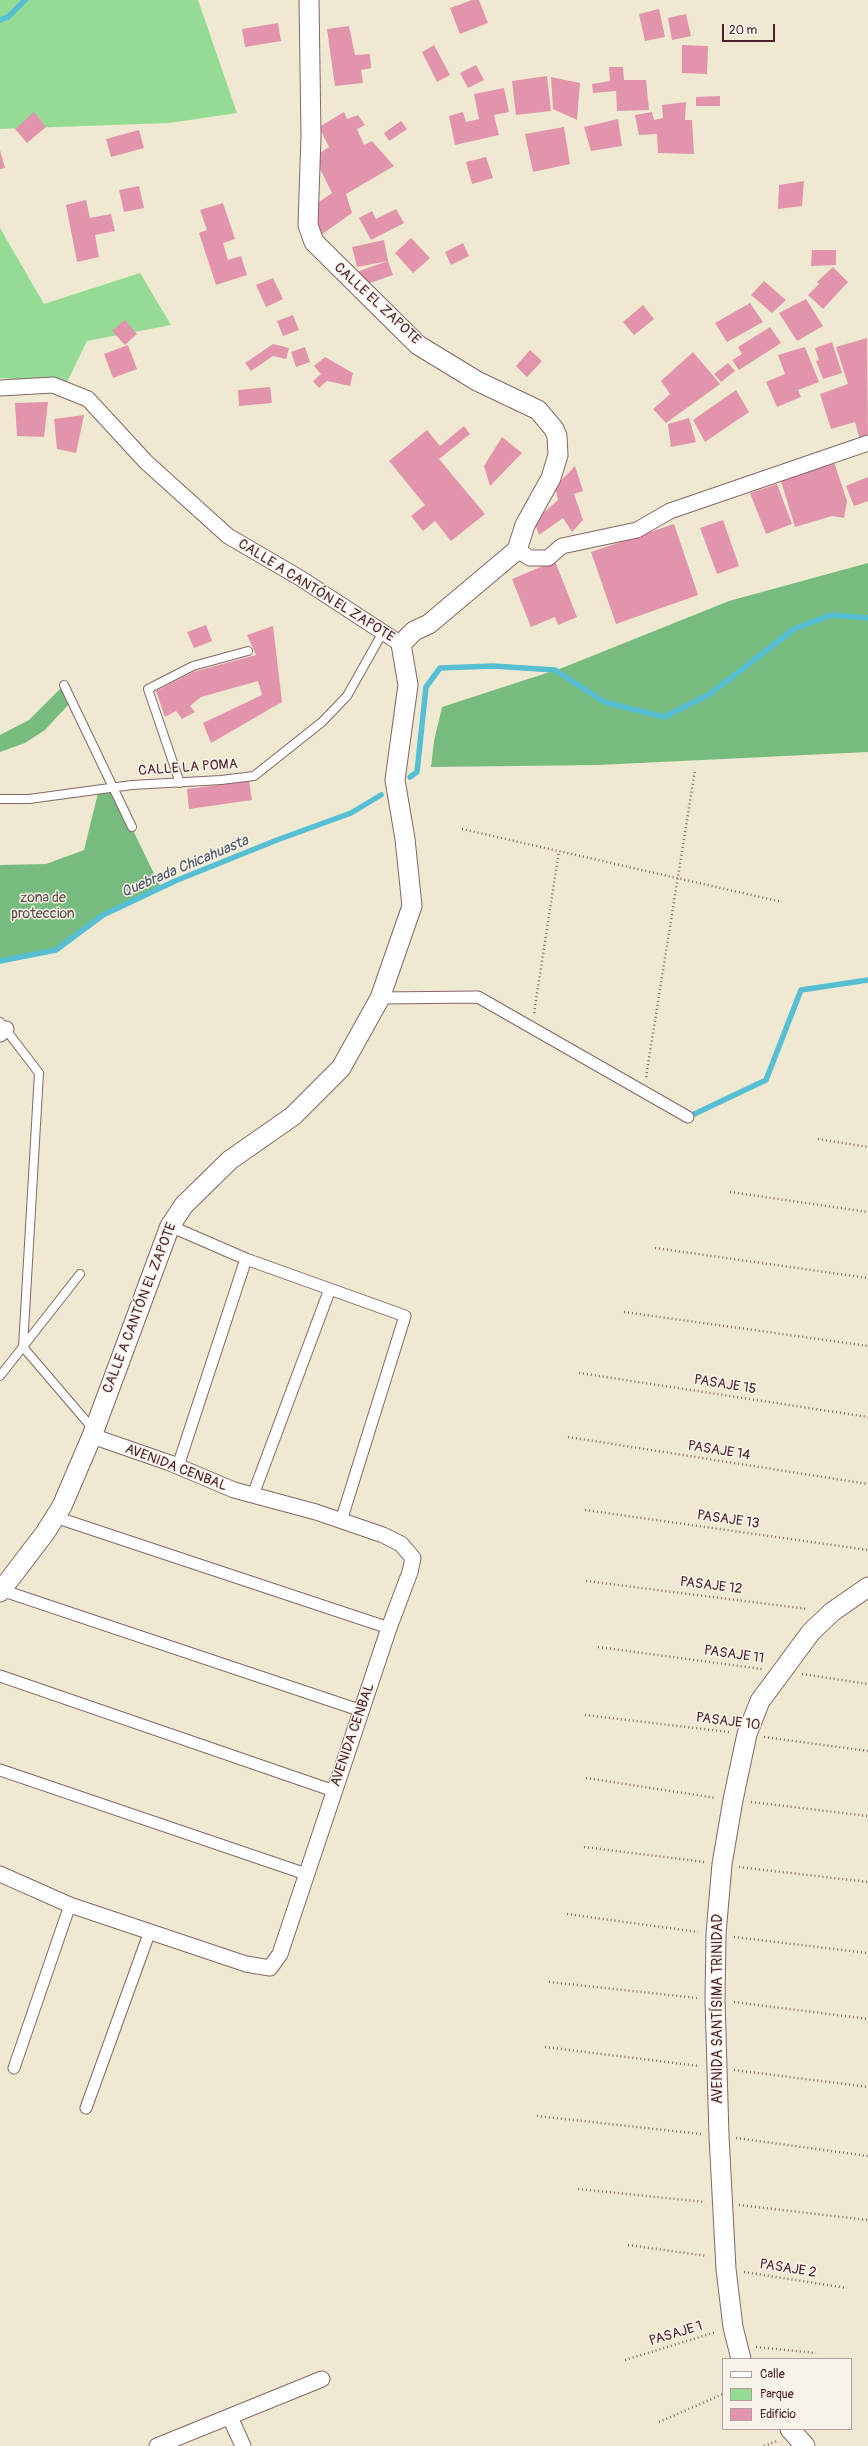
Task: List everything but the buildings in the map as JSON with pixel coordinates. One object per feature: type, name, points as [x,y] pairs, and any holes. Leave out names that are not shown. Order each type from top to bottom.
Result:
[{"type":"street","name":"CALLE EL ZAPOTE","points":[[309,0],[312,128],[308,225],[310,234],[322,252],[418,345],[477,381],[538,410],[554,429],[557,436],[558,455],[551,478],[525,525],[517,550]]},
{"type":"street","name":"CALLE A CANTÓN EL ZAPOTE","points":[[0,388],[53,385],[88,399],[146,462],[228,536],[300,578],[401,644],[408,685],[395,780],[412,906],[380,998],[341,1068],[293,1116],[230,1160],[184,1205],[170,1226],[93,1433],[62,1506],[1,1591]]},
{"type":"street","points":[[401,644],[414,631],[429,624],[517,550],[530,558],[548,558],[562,546],[638,530],[670,511],[868,443]]},
{"type":"street","points":[[380,998],[478,997],[688,1117]]},
{"type":"street","points":[[170,1226],[246,1259],[405,1316],[341,1521]]},
{"type":"street","points":[[178,1466],[246,1259]]},
{"type":"street","points":[[253,1495],[330,1289]]},
{"type":"street","name":"AVENIDA CENBAL","points":[[0,1874],[70,1905],[246,1964],[270,1968],[280,1954],[389,1628],[410,1572],[413,1558],[401,1544],[341,1521],[234,1490],[178,1466],[93,1433]]},
{"type":"street","points":[[55,1517],[389,1628]]},
{"type":"street","name":"AVENIDA SANTÍSIMA TRINIDAD","points":[[736,2344],[726,2264],[719,2136],[716,1934],[722,1864],[747,1734],[760,1701],[811,1632],[832,1612],[868,1587]]},
{"type":"street","points":[[1,1591],[362,1711]]},
{"type":"street","points":[[0,1676],[334,1791]]},
{"type":"street","points":[[0,1770],[306,1874]]},
{"type":"street","points":[[14,2068],[70,1905]]},
{"type":"street","points":[[86,2108],[150,1931]]},
{"type":"street","points":[[157,2446],[322,2379]]},
{"type":"street","points":[[230,2416],[243,2446]]},
{"type":"street","points":[[791,2430],[805,2446]]},
{"type":"lane","name":"CALLE LA POMA","points":[[0,799],[29,799],[112,787],[254,776],[322,722],[347,696],[383,632]]},
{"type":"lane","points":[[180,782],[148,689],[193,666],[248,651]]},
{"type":"lane","points":[[64,685],[132,827]]},
{"type":"lane","points":[[2,1028],[39,1073],[23,1346],[93,1433]]},
{"type":"lane","points":[[0,1376],[80,1274]]},
{"type":"path","points":[[643,1091],[695,770]]},
{"type":"path","points":[[462,829],[782,902]]},
{"type":"path","points":[[532,1028],[559,852]]},
{"type":"path","points":[[818,1139],[868,1147]]},
{"type":"path","points":[[730,1192],[868,1212]]},
{"type":"path","points":[[654,1248],[868,1278]]},
{"type":"path","points":[[624,1312],[868,1346]]},
{"type":"path","name":"PASAJE 15","points":[[580,1373],[868,1417]]},
{"type":"path","name":"PASAJE 14","points":[[568,1437],[868,1484]]},
{"type":"path","name":"PASAJE 13","points":[[585,1510],[868,1550]]},
{"type":"path","name":"PASAJE 12","points":[[586,1581],[832,1612]]},
{"type":"path","name":"PASAJE 11","points":[[598,1647],[868,1684]]},
{"type":"path","name":"PASAJE 10","points":[[585,1715],[747,1734],[868,1751]]},
{"type":"path","name":"PASAJE 2","points":[[628,2245],[847,2288]]},
{"type":"path","name":"PASAJE 1","points":[[624,2360],[736,2344],[816,2354]]},
{"type":"path","points":[[659,2422],[722,2394]]},
{"type":"green space","points":[[0,0],[198,0],[237,113],[169,123],[0,129]]},
{"type":"green space","points":[[0,228],[44,304],[140,273],[171,325],[87,341],[67,382],[0,378]]},
{"type":"green space","points":[[868,563],[868,752],[598,765],[431,767],[434,741],[442,707],[562,668],[729,601]]},
{"type":"green space","points":[[64,685],[69,704],[45,730],[25,743],[0,752],[0,735],[29,720]]},
{"type":"green space","name":"zona de proteccion","points":[[112,787],[161,888],[103,915],[52,951],[0,961],[0,865],[46,864],[84,850],[99,789]]},
{"type":"waterway","points":[[0,20],[8,17],[25,0]]},
{"type":"waterway","name":"Quebrada Chicahuasta","points":[[410,777],[417,772],[426,687],[440,668],[493,666],[555,670],[604,702],[664,717],[710,694],[794,629],[831,615],[868,618]]},
{"type":"waterway","name":"Quebrada Chicahuasta","points":[[0,961],[56,950],[103,915],[175,881],[277,840],[351,813],[381,795]]},
{"type":"waterway","points":[[688,1117],[766,1080],[801,990],[868,980]]}]
